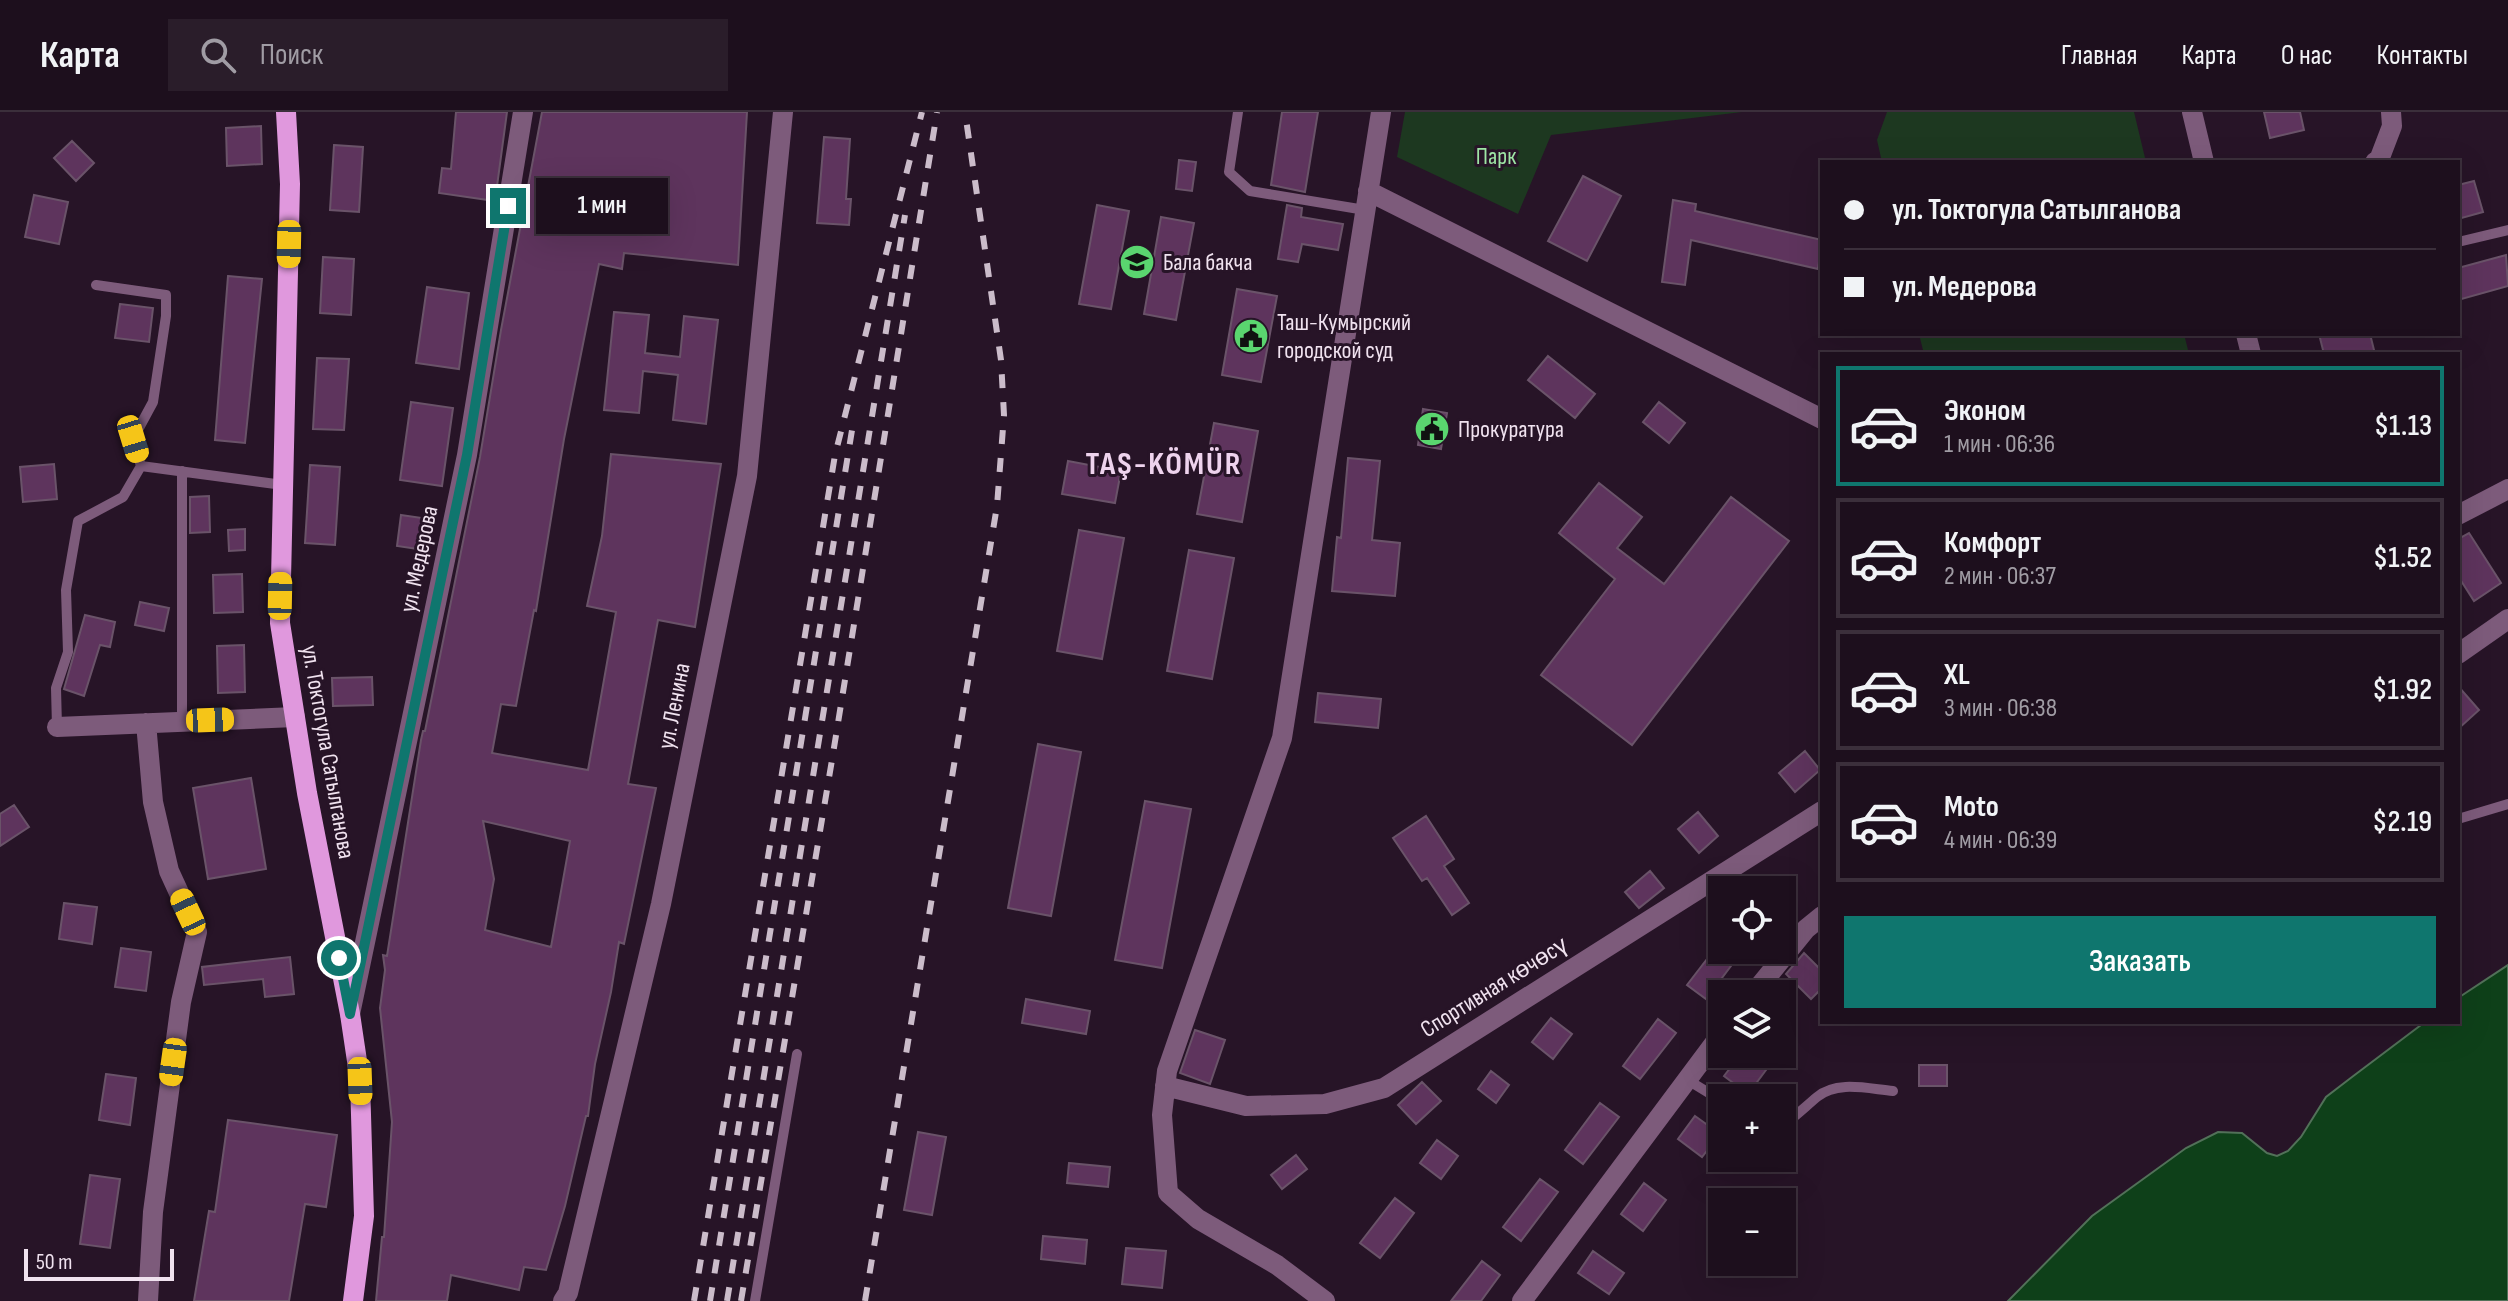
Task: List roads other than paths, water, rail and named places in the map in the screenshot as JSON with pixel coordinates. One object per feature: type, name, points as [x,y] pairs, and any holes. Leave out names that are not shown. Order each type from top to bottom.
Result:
[{"type":"main road","name":"ул. Токтогула Сатылганова","points":[[286,112],[290,184],[280,623],[360,1081],[364,1216],[353,1301]]},
{"type":"street","name":"ул. Медерова","points":[[350,1014],[467,455],[523,112]]},
{"type":"street","name":"ул. Ленина","points":[[563,1301],[568,1293],[661,904],[747,476],[783,112]]},
{"type":"street","points":[[1325,1301],[1277,1265],[1198,1219],[1168,1193],[1162,1115],[1167,1071],[1282,738],[1381,112]]},
{"type":"street","points":[[2192,112],[2204,160]]},
{"type":"street","points":[[2379,160],[2392,126],[2391,112]]},
{"type":"street","points":[[1366,200],[1820,418]]},
{"type":"street","points":[[2460,514],[2508,489]]},
{"type":"street","points":[[2460,653],[2508,619]]},
{"type":"street","points":[[57,727],[295,717]]},
{"type":"street","points":[[146,723],[153,802],[169,871],[197,932],[181,1002],[153,1212],[148,1301]]},
{"type":"street","name":"Спортивная көчөсү","points":[[1165,1086],[1246,1106],[1325,1104],[1384,1088],[1820,812]]},
{"type":"street","points":[[1764,980],[1806,929],[1820,918]]},
{"type":"street","points":[[1522,1301],[1708,1051]]},
{"type":"lane","points":[[1238,112],[1229,172],[1250,191],[1366,200]]},
{"type":"lane","points":[[2460,242],[2508,230]]},
{"type":"lane","points":[[57,727],[56,688],[68,652],[66,590],[78,521],[123,497],[141,466],[133,439],[153,402],[166,316],[166,295],[96,285]]},
{"type":"lane","points":[[141,466],[283,485]]},
{"type":"lane","points":[[182,471],[182,722]]},
{"type":"lane","points":[[2460,818],[2508,804]]},
{"type":"lane","points":[[755,1301],[797,1054]]},
{"type":"lane","points":[[1686,1079],[1708,1092]]},
{"type":"lane","points":[[1796,1116],[1819,1095],[1837,1086],[1893,1091]]},
{"type":"railway","points":[[694,1301],[835,455],[922,112]]},
{"type":"railway","points":[[741,1301],[937,112]]},
{"type":"railway","points":[[865,1301],[997,506],[1004,415],[1001,360],[965,112]]},
{"type":"railway","points":[[727,1301],[905,215]]},
{"type":"railway","points":[[710,1301],[853,424]]},
{"type":"place","name":"Бала бакча","points":[[1137,262]]},
{"type":"place","name":"Таш-Кумырский городской суд","points":[[1251,336]]},
{"type":"place","name":"Прокуратура","points":[[1432,429]]},
{"type":"district","name":"TAŞ-KÖMÜR","points":[[1164,464]]},
{"type":"park label","name":"Парк","points":[[1496,156]]}]
